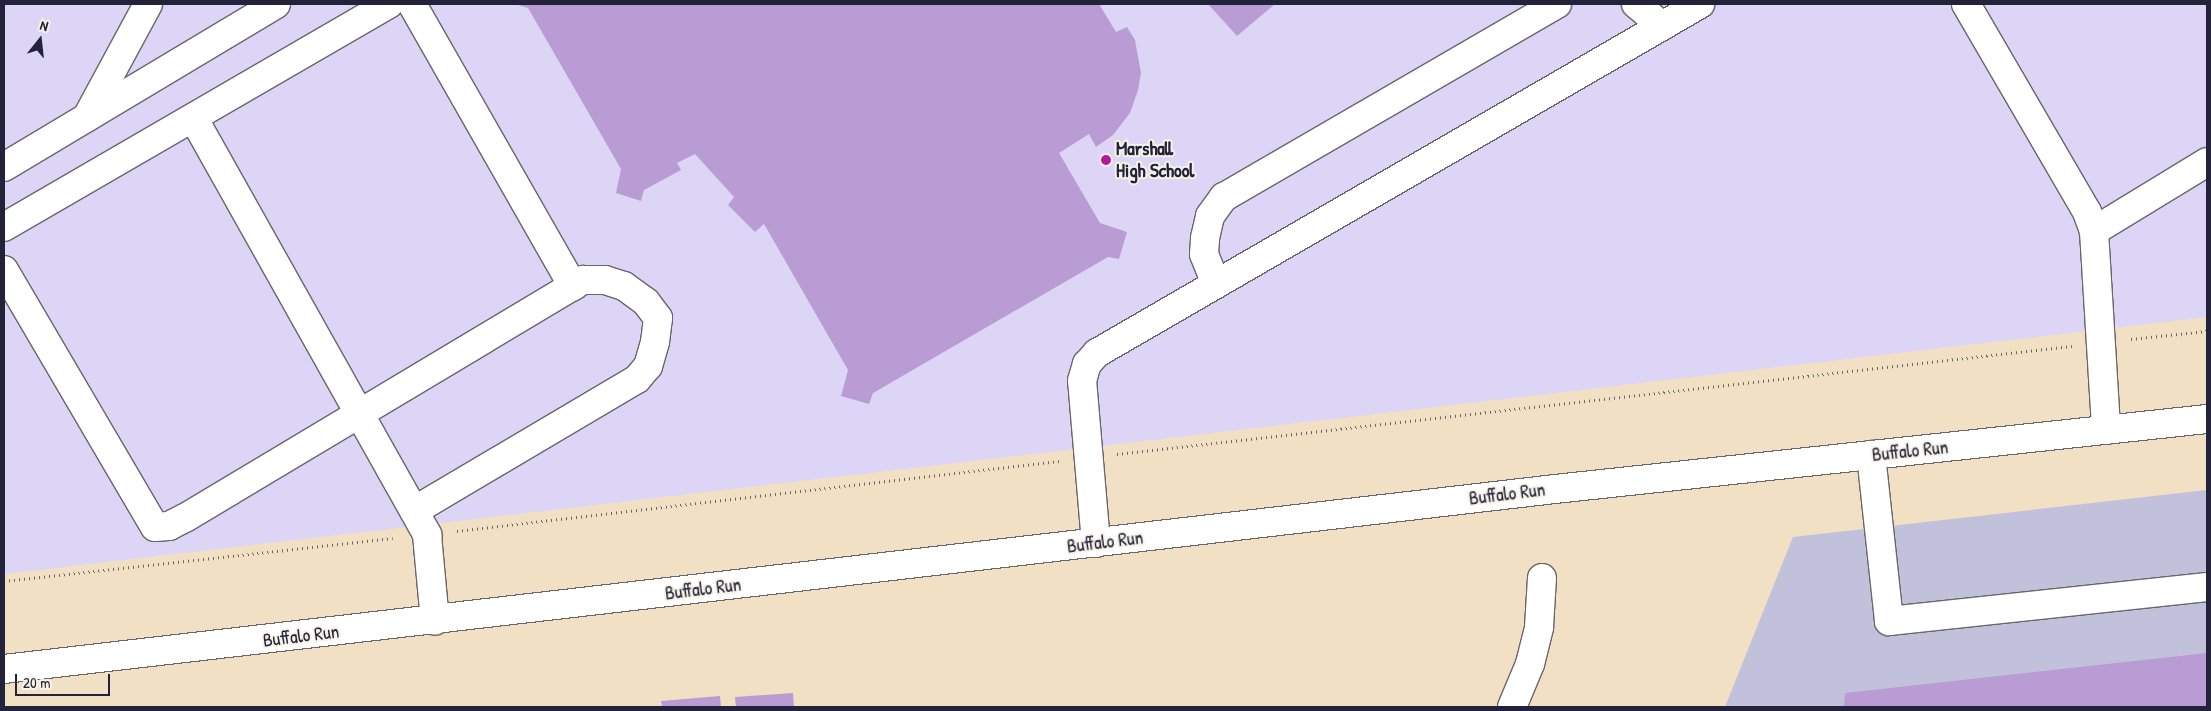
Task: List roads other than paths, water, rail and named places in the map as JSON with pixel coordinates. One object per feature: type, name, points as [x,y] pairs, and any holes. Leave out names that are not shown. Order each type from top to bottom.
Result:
[{"type":"street","points":[[87,117],[148,4]]},
{"type":"street","points":[[4,166],[276,4]]},
{"type":"street","points":[[4,227],[194,120],[389,4]]},
{"type":"street","points":[[412,4],[573,286]]},
{"type":"street","points":[[1216,284],[1204,254],[1205,238],[1210,216],[1224,197],[1557,4]]},
{"type":"street","points":[[1636,4],[1662,26]]},
{"type":"street","points":[[1096,543],[1082,381],[1087,364],[1097,353],[1700,4]]},
{"type":"street","points":[[1966,4],[2087,212],[2094,231],[2106,430]]},
{"type":"street","points":[[194,120],[427,535],[435,621]]},
{"type":"street","points":[[2094,231],[2207,162]]},
{"type":"street","points":[[4,270],[155,527],[169,526],[185,518],[583,280],[605,280],[624,286],[646,302],[658,318],[648,366],[637,379],[414,511]]},
{"type":"street","name":"Buffalo Run","points":[[4,669],[1870,455],[2207,419]]},
{"type":"street","points":[[1870,455],[1890,621],[2207,587]]},
{"type":"street","points":[[1512,707],[1530,664],[1539,627],[1542,578]]},
{"type":"place","name":"Marshall High School","points":[[1106,160]]}]
